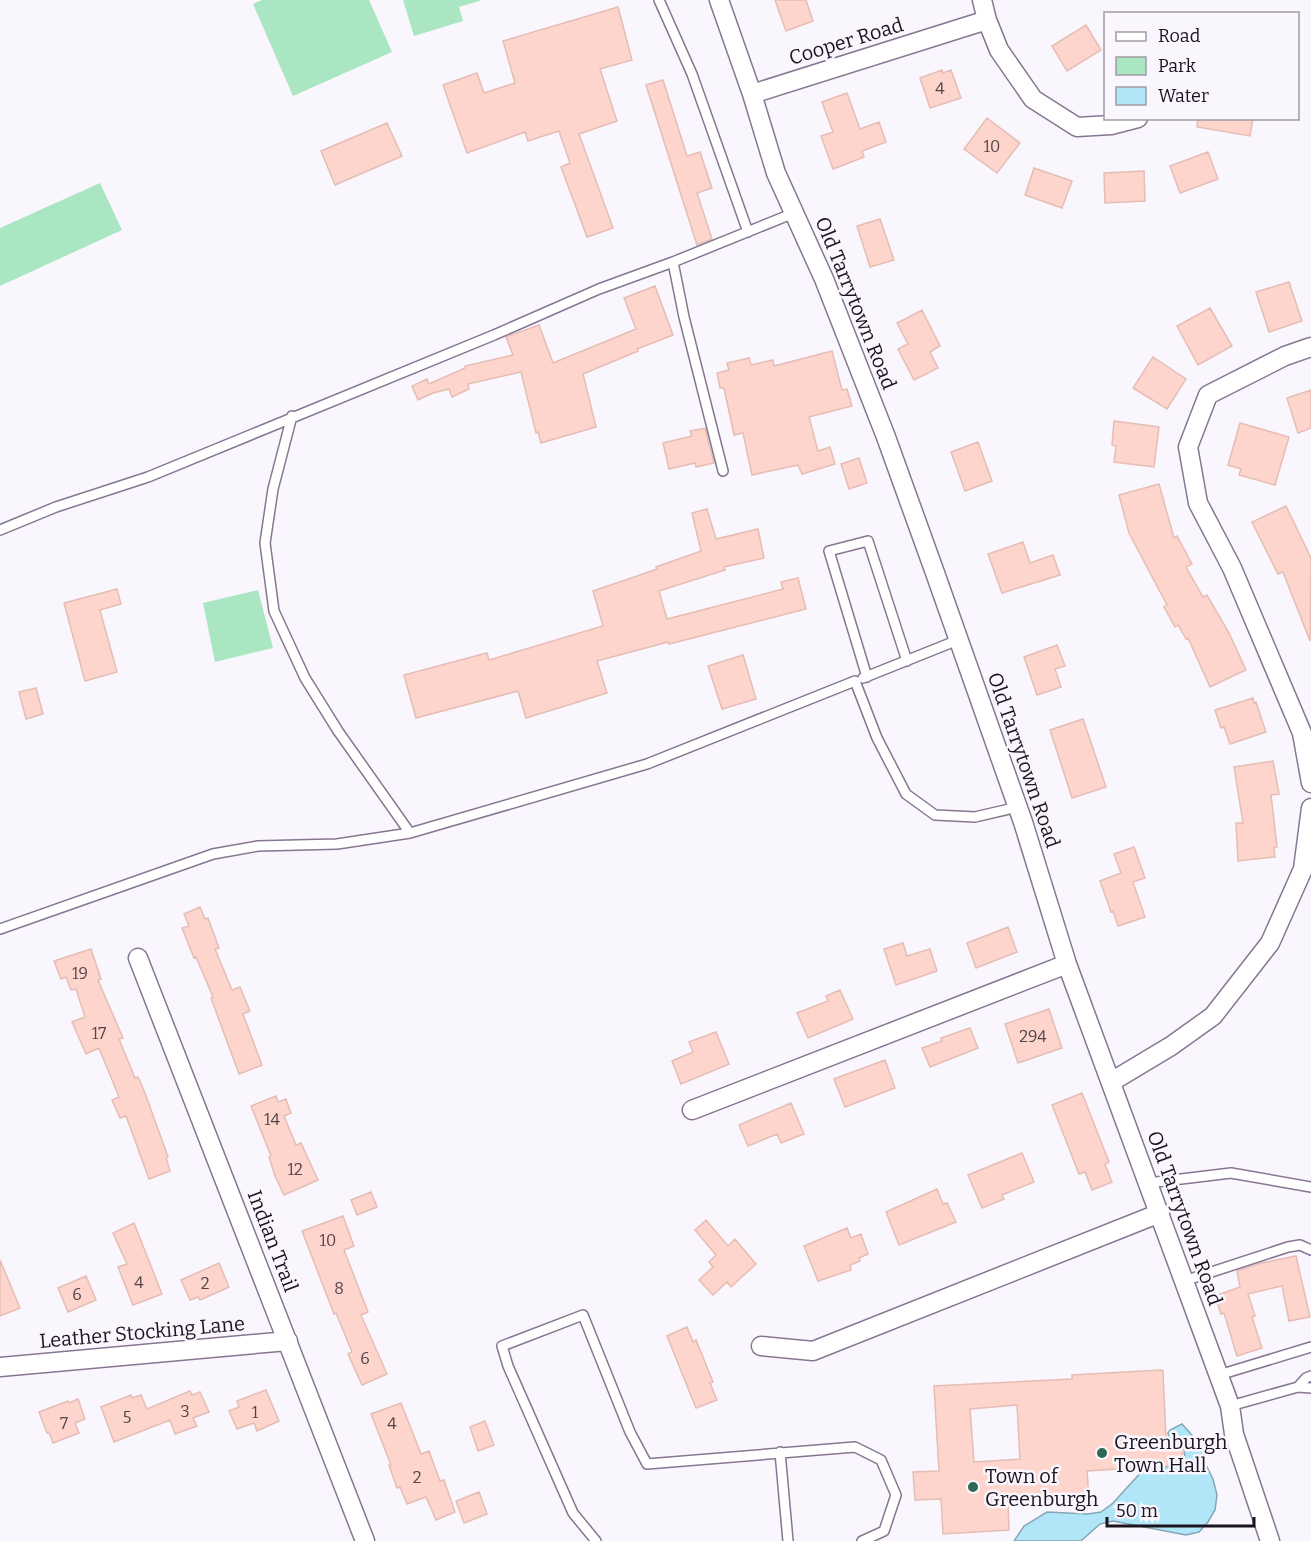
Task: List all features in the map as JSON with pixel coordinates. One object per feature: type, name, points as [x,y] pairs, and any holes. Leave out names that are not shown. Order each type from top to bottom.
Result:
[{"type":"street","name":"Old Tarrytown Road","points":[[719,0],[752,94],[776,173],[824,279],[886,437],[1018,807],[1067,964],[1230,1406],[1234,1434],[1270,1541]]},
{"type":"street","points":[[982,0],[999,50],[1034,99],[1077,127],[1111,125],[1130,120]]},
{"type":"street","name":"Cooper Road","points":[[752,94],[987,20]]},
{"type":"street","points":[[1311,347],[1285,356],[1208,395],[1188,447],[1198,503],[1232,568],[1302,733],[1311,783]]},
{"type":"street","points":[[1111,1082],[1171,1046],[1213,1016],[1270,944],[1303,869],[1311,808]]},
{"type":"street","name":"Indian Trail","points":[[138,958],[365,1541]]},
{"type":"street","points":[[692,1110],[1067,964]]},
{"type":"street","points":[[761,1346],[813,1351],[1160,1213]]},
{"type":"street","name":"Leather Stocking Lane","points":[[0,1367],[288,1341]]},
{"type":"lane","points":[[659,0],[692,74],[748,232]]},
{"type":"lane","points":[[0,530],[56,507],[148,477],[494,335],[599,289],[794,213]]},
{"type":"lane","points":[[673,262],[684,317],[723,471]]},
{"type":"lane","points":[[292,416],[273,489],[265,543],[274,611],[305,678],[338,731],[410,833]]},
{"type":"lane","points":[[867,677],[829,551],[868,541],[907,661]]},
{"type":"lane","points":[[0,929],[213,854],[258,846],[337,844],[410,833],[647,764],[958,640]]},
{"type":"lane","points":[[855,681],[877,738],[906,794],[935,815],[975,818],[1018,807]]},
{"type":"lane","points":[[1148,1183],[1231,1173],[1311,1186]]},
{"type":"lane","points":[[1184,1281],[1287,1247],[1300,1245],[1311,1250]]},
{"type":"lane","points":[[596,1541],[573,1513],[508,1366],[502,1346],[583,1315],[630,1432],[647,1464],[855,1447],[881,1460],[896,1495],[884,1531],[862,1541]]},
{"type":"lane","points":[[1219,1375],[1311,1347]]},
{"type":"lane","points":[[1298,1387],[1311,1376]]},
{"type":"lane","points":[[1230,1406],[1298,1387],[1311,1388]]},
{"type":"lane","points":[[780,1452],[788,1541]]},
{"type":"green space","points":[[262,0],[369,0],[392,52],[293,96],[253,4]]},
{"type":"green space","points":[[403,0],[482,0],[459,7],[463,21],[414,36]]},
{"type":"green space","points":[[100,183],[122,230],[0,286],[0,228]]},
{"type":"green space","points":[[258,590],[273,648],[215,662],[203,603]]},
{"type":"water","points":[[1182,1424],[1203,1451],[1217,1495],[1215,1510],[1199,1532],[1186,1535],[1113,1521],[1100,1524],[1081,1541],[1014,1541],[1024,1526],[1047,1512],[1088,1514],[1101,1512],[1113,1503],[1144,1469],[1177,1464],[1185,1457],[1183,1447],[1179,1442],[1169,1440],[1168,1433]]},
{"type":"building","points":[[775,0],[806,0],[813,21],[786,31]]},
{"type":"building","points":[[618,7],[632,60],[600,69],[617,121],[579,134],[613,228],[587,237],[561,167],[570,163],[559,131],[528,141],[525,132],[467,153],[443,85],[477,73],[484,93],[515,83],[503,41]]},
{"type":"building","points":[[1086,25],[1101,50],[1067,71],[1052,46]]},
{"type":"building","points":[[942,70],[943,73],[951,70],[961,98],[930,108],[920,78]]},
{"type":"building","points":[[663,80],[687,156],[700,152],[712,188],[697,193],[712,239],[697,245],[646,85]]},
{"type":"building","points":[[847,93],[860,129],[879,122],[886,142],[862,151],[864,157],[833,169],[821,136],[833,132],[822,102]]},
{"type":"building","points":[[987,118],[1020,143],[997,173],[964,149]]},
{"type":"building","points":[[1198,120],[1253,120],[1250,136],[1197,127]]},
{"type":"building","points":[[387,123],[402,156],[335,185],[321,151]]},
{"type":"building","points":[[1208,152],[1218,179],[1180,193],[1170,166]]},
{"type":"building","points":[[1034,168],[1072,181],[1062,208],[1025,195]]},
{"type":"building","points":[[1144,171],[1145,201],[1105,203],[1104,173]]},
{"type":"building","points":[[880,219],[894,260],[870,267],[857,226]]},
{"type":"building","points":[[1289,282],[1302,321],[1269,332],[1256,292]]},
{"type":"building","points":[[655,286],[673,335],[583,374],[596,427],[541,443],[538,432],[536,433],[521,372],[468,384],[469,389],[452,397],[449,389],[418,400],[412,386],[427,379],[429,384],[465,366],[513,355],[506,337],[539,325],[553,363],[636,329],[624,298]]},
{"type":"building","points":[[1210,308],[1232,346],[1198,365],[1177,326]]},
{"type":"building","points":[[922,310],[940,346],[930,352],[938,368],[914,380],[898,349],[908,344],[897,323]]},
{"type":"building","points":[[832,351],[842,390],[847,389],[852,406],[809,417],[818,451],[830,447],[835,464],[802,474],[798,465],[752,475],[743,433],[734,435],[724,388],[720,388],[717,373],[729,370],[727,363],[749,358],[751,365],[773,360],[774,366]]},
{"type":"building","points":[[1153,357],[1186,379],[1167,409],[1133,388]]},
{"type":"building","points":[[1311,390],[1311,428],[1298,433],[1287,398]]},
{"type":"building","points":[[1114,421],[1159,427],[1154,467],[1114,462],[1116,446],[1112,445]]},
{"type":"building","points":[[1240,423],[1289,437],[1275,485],[1239,475],[1241,469],[1228,465]]},
{"type":"building","points":[[705,428],[714,463],[696,467],[695,463],[669,469],[663,443],[692,436],[690,431]]},
{"type":"building","points":[[978,442],[992,481],[965,491],[951,452]]},
{"type":"building","points":[[859,458],[867,483],[849,489],[841,464]]},
{"type":"building","points":[[1159,484],[1174,538],[1177,536],[1192,564],[1186,567],[1203,597],[1207,595],[1229,633],[1246,670],[1210,687],[1188,638],[1186,639],[1178,625],[1175,627],[1164,607],[1167,605],[1129,533],[1119,495]]},
{"type":"building","points":[[1286,506],[1311,558],[1310,641],[1283,572],[1278,574],[1252,522]]},
{"type":"building","points":[[707,509],[716,539],[758,529],[764,558],[724,567],[725,570],[659,591],[667,619],[783,589],[781,582],[798,578],[806,609],[597,661],[607,693],[526,718],[518,691],[416,718],[404,675],[487,653],[489,660],[603,626],[593,591],[701,551],[692,513]]},
{"type":"building","points":[[1023,542],[1030,563],[1053,555],[1060,575],[1002,593],[988,554]]},
{"type":"building","points":[[117,589],[121,604],[100,610],[117,672],[85,681],[64,603]]},
{"type":"building","points":[[1057,645],[1065,666],[1055,669],[1061,687],[1037,695],[1024,657]]},
{"type":"building","points":[[743,655],[756,699],[722,709],[708,666]]},
{"type":"building","points":[[36,688],[43,714],[26,719],[19,692]]},
{"type":"building","points":[[1253,698],[1266,732],[1230,744],[1215,710]]},
{"type":"building","points":[[1083,719],[1106,787],[1072,798],[1050,730]]},
{"type":"building","points":[[1273,761],[1279,794],[1271,795],[1277,847],[1274,848],[1275,857],[1238,861],[1236,823],[1243,823],[1234,767]]},
{"type":"building","points":[[1134,847],[1145,878],[1133,882],[1145,917],[1118,926],[1100,881],[1121,873],[1114,854]]},
{"type":"building","points":[[200,907],[205,919],[208,918],[219,948],[215,949],[232,990],[240,987],[250,1011],[243,1014],[262,1065],[239,1074],[211,998],[213,997],[182,928],[189,926],[184,914]]},
{"type":"building","points":[[1008,927],[1017,952],[976,968],[967,943]]},
{"type":"building","points":[[903,943],[907,956],[930,949],[937,971],[896,985],[884,949]]},
{"type":"building","points":[[91,949],[101,979],[98,980],[123,1038],[119,1039],[135,1078],[138,1077],[145,1093],[168,1157],[166,1158],[170,1171],[149,1179],[126,1116],[120,1118],[112,1100],[119,1097],[99,1048],[86,1054],[72,1022],[85,1017],[76,989],[71,990],[66,977],[61,979],[54,961]]},
{"type":"building","points":[[840,990],[853,1019],[808,1038],[797,1013],[828,1001],[826,996]]},
{"type":"building","points":[[1049,1009],[1062,1048],[1018,1063],[1005,1024]]},
{"type":"building","points":[[970,1028],[978,1048],[930,1067],[922,1048],[942,1041],[941,1038]]},
{"type":"building","points":[[716,1032],[729,1064],[681,1084],[672,1061],[693,1052],[689,1042]]},
{"type":"building","points":[[885,1060],[895,1088],[845,1107],[834,1079]]},
{"type":"building","points":[[1082,1093],[1109,1162],[1105,1164],[1112,1182],[1092,1190],[1085,1172],[1079,1174],[1052,1105]]},
{"type":"building","points":[[276,1096],[278,1102],[286,1099],[291,1113],[284,1116],[296,1145],[301,1143],[318,1180],[284,1195],[275,1176],[269,1157],[271,1156],[251,1106]]},
{"type":"building","points":[[791,1103],[804,1134],[781,1143],[777,1134],[748,1146],[739,1125]]},
{"type":"building","points":[[1022,1153],[1034,1182],[1002,1195],[1004,1199],[982,1208],[968,1175]]},
{"type":"building","points":[[937,1189],[943,1204],[947,1203],[956,1222],[899,1245],[886,1212]]},
{"type":"building","points":[[371,1192],[377,1207],[357,1215],[351,1200]]},
{"type":"building","points":[[343,1216],[354,1246],[344,1250],[368,1312],[361,1315],[387,1374],[362,1385],[348,1354],[352,1352],[336,1313],[334,1314],[302,1231]]},
{"type":"building","points":[[706,1220],[728,1246],[735,1239],[756,1264],[731,1287],[727,1282],[713,1295],[699,1280],[713,1267],[709,1262],[716,1255],[695,1230]]},
{"type":"building","points":[[134,1223],[162,1294],[133,1305],[118,1267],[127,1264],[113,1233]]},
{"type":"building","points":[[847,1228],[851,1238],[861,1234],[868,1254],[859,1258],[860,1261],[850,1265],[851,1270],[818,1281],[804,1246]]},
{"type":"building","points":[[1296,1256],[1310,1317],[1289,1321],[1282,1286],[1248,1294],[1255,1316],[1252,1317],[1262,1348],[1237,1356],[1224,1313],[1221,1314],[1215,1296],[1240,1287],[1237,1271],[1257,1264]]},
{"type":"building","points":[[0,1260],[20,1308],[0,1316]]},
{"type":"building","points":[[219,1263],[229,1287],[200,1300],[198,1297],[190,1300],[181,1280]]},
{"type":"building","points":[[86,1276],[96,1300],[68,1312],[58,1288]]},
{"type":"building","points":[[687,1327],[693,1342],[696,1340],[713,1382],[710,1383],[717,1400],[696,1408],[667,1336]]},
{"type":"building","name":"Greenburgh Town Hall","points":[[1163,1371],[1166,1440],[1182,1446],[1184,1451],[1180,1460],[1167,1466],[1087,1471],[1089,1498],[1008,1502],[1009,1530],[943,1534],[941,1499],[915,1500],[913,1472],[939,1471],[934,1386],[1072,1379],[1072,1375]],"holes":[[[1017,1405],[1020,1459],[974,1462],[970,1409]]]},
{"type":"building","points":[[266,1390],[279,1421],[257,1431],[254,1423],[237,1429],[229,1411],[239,1407],[237,1401]]},
{"type":"building","points":[[190,1391],[192,1395],[200,1392],[209,1412],[193,1418],[197,1426],[175,1434],[170,1420],[114,1442],[101,1407],[131,1395],[132,1398],[141,1395],[147,1409]]},
{"type":"building","points":[[78,1399],[85,1419],[75,1423],[79,1433],[53,1443],[39,1412]]},
{"type":"building","points":[[401,1403],[421,1454],[429,1451],[440,1481],[444,1480],[455,1512],[436,1520],[426,1497],[407,1504],[400,1487],[397,1488],[389,1465],[391,1465],[371,1414]]},
{"type":"building","points":[[485,1421],[494,1445],[478,1451],[470,1427]]},
{"type":"building","points":[[479,1492],[487,1514],[464,1523],[456,1501]]},
{"type":"place","name":"Greenburgh Town Hall","points":[[1102,1453]]},
{"type":"place","name":"Town of Greenburgh","points":[[973,1487]]}]
